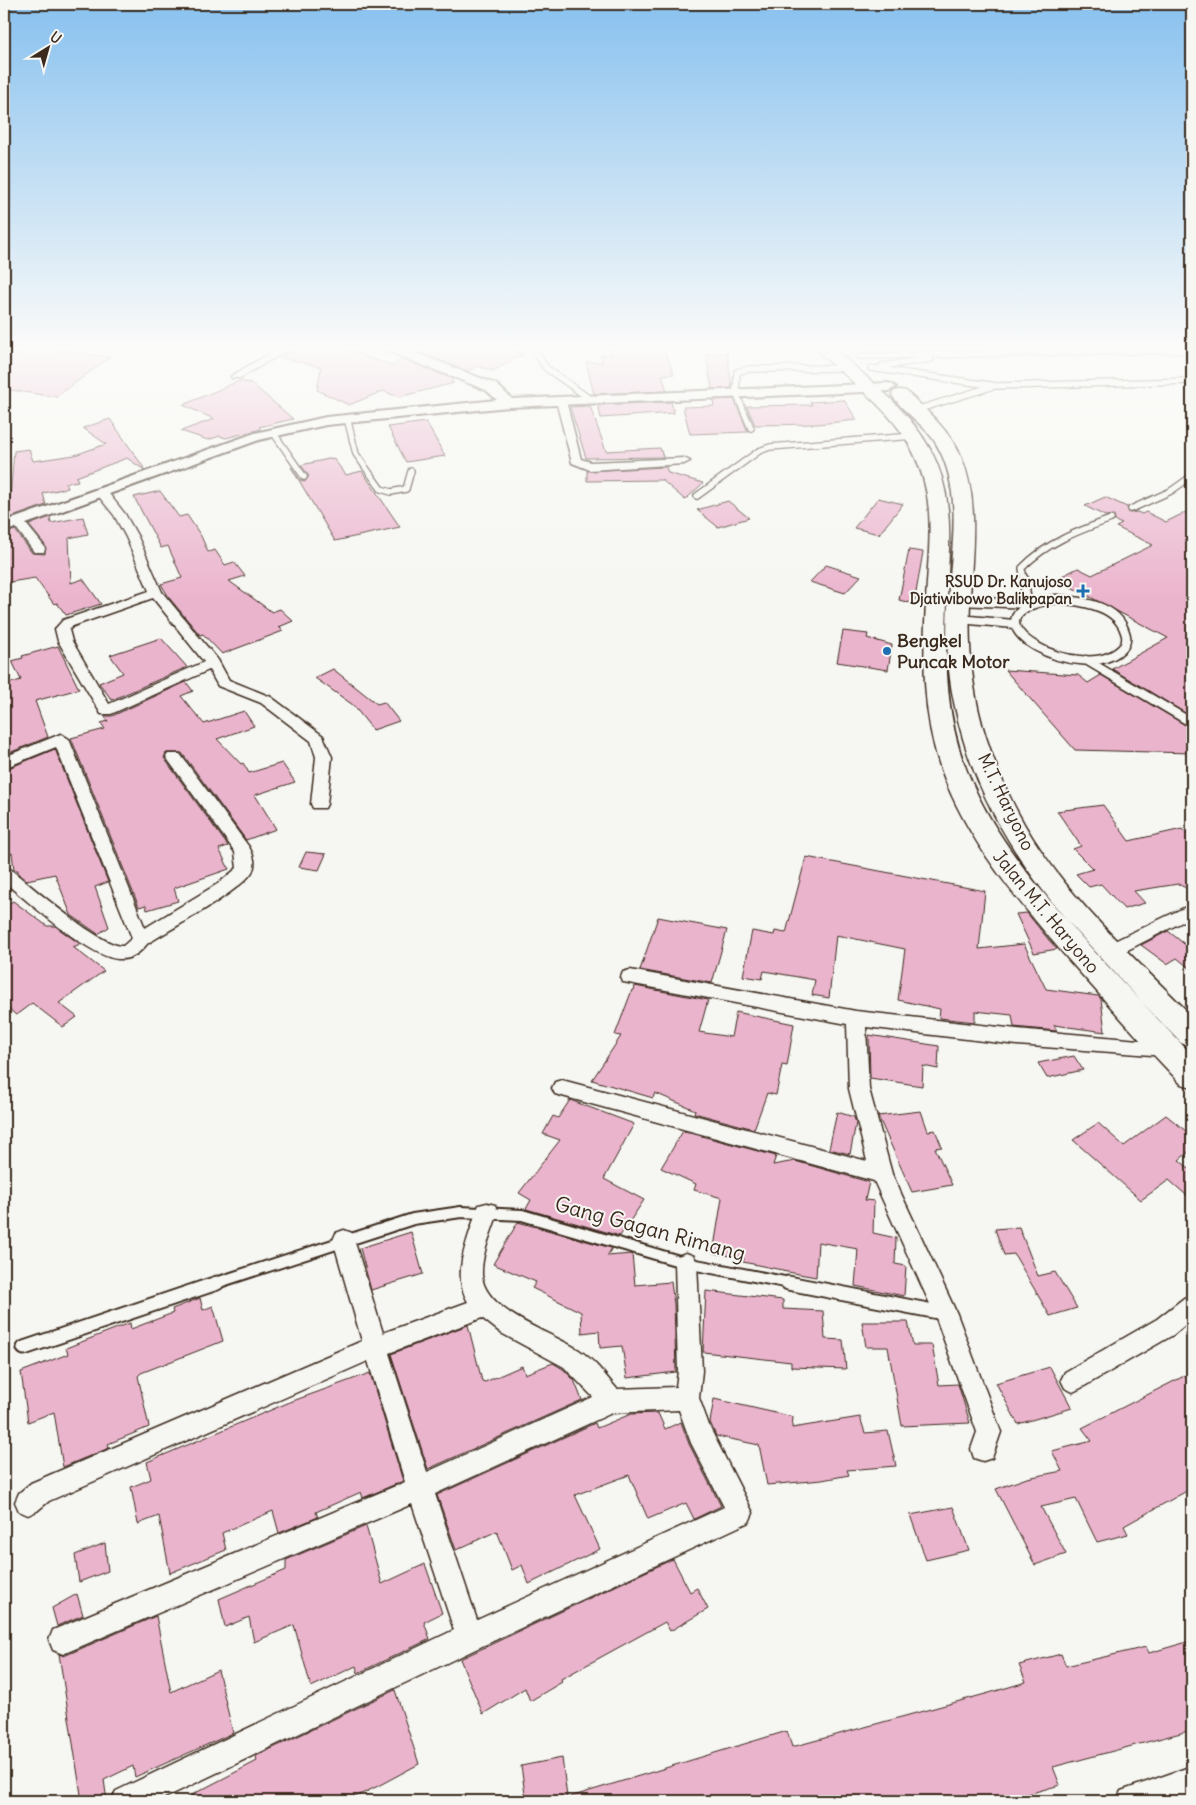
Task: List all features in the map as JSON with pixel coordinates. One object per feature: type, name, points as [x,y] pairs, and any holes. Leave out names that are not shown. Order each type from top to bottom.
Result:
[{"type":"highway","name":"Jalan M.T. Haryono","points":[[910,431],[928,464],[938,513],[950,604]]},
{"type":"highway","name":"Jalan M.T. Haryono","points":[[935,431],[946,446],[958,478],[965,522],[950,604],[934,664],[937,702],[944,738],[970,808],[989,842],[1038,906],[1165,1048],[1192,1075]]},
{"type":"highway","name":"M.T. Haryono","points":[[950,604],[959,652],[964,700],[975,739],[992,784],[1017,833],[1043,874],[1094,933],[1192,1035]]},
{"type":"street","points":[[4,527],[277,431]]},
{"type":"street","points":[[569,431],[576,461],[579,464],[590,466],[684,461]]},
{"type":"street","points":[[102,493],[120,514],[156,593],[213,663],[223,683],[234,689],[266,700],[318,740],[324,757],[319,804]]},
{"type":"street","points":[[18,522],[39,549]]},
{"type":"street","points":[[156,593],[68,623],[62,629],[65,641],[106,711],[213,663]]},
{"type":"street","points":[[4,763],[61,739],[141,939]]},
{"type":"street","points":[[4,873],[51,911],[106,949],[115,953],[127,952],[134,948],[141,939],[225,887],[245,870],[246,860],[243,851],[174,757]]},
{"type":"street","points":[[1112,950],[1192,910]]},
{"type":"street","points":[[630,976],[856,1018],[1017,1037],[1165,1048]]},
{"type":"street","points":[[856,1018],[859,1089],[881,1174],[946,1314],[989,1432],[984,1449]]},
{"type":"street","points":[[562,1088],[881,1174]]},
{"type":"street","points":[[487,1212],[471,1276],[476,1297],[484,1307],[572,1359],[592,1377],[611,1400]]},
{"type":"street","points":[[344,1240],[374,1347],[418,1489],[470,1637]]},
{"type":"street","points":[[126,1801],[470,1637],[740,1513],[700,1434],[687,1398],[690,1371],[686,1263]]},
{"type":"street","points":[[1073,1380],[1165,1327],[1192,1305]]},
{"type":"street","points":[[28,1502],[40,1492],[374,1347],[484,1307]]},
{"type":"street","points":[[64,1640],[418,1489],[611,1400],[687,1398]]},
{"type":"street","points":[[1131,1801],[1192,1781]]},
{"type":"lane","points":[[350,431],[356,454],[380,490],[391,492],[406,489],[409,484],[411,471]]},
{"type":"lane","points":[[273,432],[304,477]]},
{"type":"lane","points":[[697,496],[759,450],[770,447],[914,436]]},
{"type":"lane","points":[[1131,509],[1171,491],[1192,476]]},
{"type":"lane","points":[[1028,604],[1022,568],[1032,556],[1044,546],[1111,519]]},
{"type":"lane","points":[[1040,600],[1073,600],[1097,607],[1117,619],[1124,628],[1127,638],[1124,646],[1116,653],[1102,658],[1086,660],[1069,659],[1037,649],[1026,641],[1014,624],[1015,616],[1028,604],[1040,600]]},
{"type":"lane","points":[[950,604],[1028,604]]},
{"type":"lane","points":[[950,604],[1014,624]]},
{"type":"lane","points":[[1086,660],[1192,723]]},
{"type":"lane","name":"Gang Gagan Rimang","points":[[344,1240],[440,1214],[487,1212],[522,1215],[572,1228],[686,1263],[946,1314]]},
{"type":"lane","points":[[24,1348],[344,1240]]},
{"type":"building","points":[[88,431],[118,431],[144,468],[127,458],[76,477],[78,481],[66,483],[68,488],[43,493],[46,505],[4,520],[4,499],[10,498],[14,451],[29,449],[33,461],[75,455],[106,444]]},
{"type":"building","points":[[182,431],[252,431],[226,438],[220,436],[208,440]]},
{"type":"building","points":[[390,431],[431,431],[445,456],[406,462]]},
{"type":"building","points":[[578,431],[599,431],[606,451],[660,448],[663,457],[586,458]]},
{"type":"building","points":[[689,431],[748,432],[690,434]]},
{"type":"building","points":[[333,458],[346,475],[362,471],[400,527],[335,541],[291,467],[300,480],[305,482],[309,476],[301,465]]},
{"type":"building","points":[[666,467],[668,473],[703,483],[685,500],[662,480],[587,481],[587,471]]},
{"type":"building","points":[[160,491],[179,517],[187,515],[201,536],[208,552],[215,550],[225,565],[234,562],[245,576],[229,581],[272,612],[280,609],[293,621],[279,627],[283,631],[222,654],[203,634],[200,635],[170,599],[161,584],[182,578],[168,546],[161,548],[134,497]]},
{"type":"building","points":[[1105,497],[1127,507],[1129,513],[1137,512],[1142,514],[1146,512],[1166,522],[1192,509],[1192,717],[1112,669],[1168,638],[1056,579],[1078,568],[1092,575],[1153,545],[1116,527],[1122,524],[1115,521],[1114,515],[1105,516],[1085,506]]},
{"type":"building","points":[[878,498],[903,504],[879,534],[854,528]]},
{"type":"building","points":[[728,501],[749,518],[718,527],[697,510]]},
{"type":"building","points":[[50,517],[51,523],[83,517],[88,534],[69,538],[71,583],[83,579],[101,604],[66,615],[57,603],[54,604],[35,578],[4,583],[4,534],[15,530],[32,553],[45,554],[45,545],[29,525]]},
{"type":"building","points":[[909,550],[923,552],[914,604],[899,600]]},
{"type":"building","points":[[826,565],[861,576],[845,593],[810,582]]},
{"type":"building","points":[[843,631],[868,634],[867,638],[892,645],[888,670],[837,662]]},
{"type":"building","points":[[161,638],[187,667],[112,700],[99,683],[123,673],[110,655]]},
{"type":"building","points":[[58,646],[79,689],[35,701],[48,737],[4,755],[4,685],[21,680],[12,661],[23,658],[22,656]]},
{"type":"building","points":[[333,669],[377,704],[384,702],[399,721],[373,730],[353,705],[315,678]]},
{"type":"building","points":[[1005,670],[1078,675],[1088,683],[1101,675],[1192,729],[1192,753],[1075,750]]},
{"type":"building","points":[[186,682],[193,691],[181,696],[204,724],[244,711],[254,726],[217,739],[241,764],[243,763],[249,773],[282,763],[295,782],[255,795],[276,829],[246,840],[182,753],[166,753],[164,758],[228,846],[219,849],[229,869],[174,888],[178,901],[147,910],[146,905],[139,907],[71,738],[105,729],[101,723],[108,721],[104,716],[112,716]]},
{"type":"building","points":[[55,749],[108,882],[95,887],[109,927],[98,934],[71,915],[55,874],[27,880],[18,873],[18,870],[14,870],[12,853],[9,854],[7,826],[4,827],[4,770]]},
{"type":"building","points":[[1103,805],[1129,841],[1182,829],[1192,840],[1192,891],[1178,884],[1134,891],[1145,903],[1124,909],[1101,884],[1089,887],[1076,874],[1093,869],[1073,849],[1081,846],[1057,811]]},
{"type":"building","points":[[306,852],[326,854],[319,870],[299,867]]},
{"type":"building","points":[[806,857],[985,891],[979,949],[1024,944],[1046,989],[1098,996],[1101,999],[1105,1032],[1054,1025],[1057,1031],[1014,1027],[1012,1015],[975,1011],[975,1022],[939,1018],[940,1009],[898,1000],[905,949],[836,935],[829,998],[812,995],[815,980],[764,971],[762,979],[743,976],[752,931],[774,935],[775,931],[786,933]]},
{"type":"building","points":[[13,901],[47,926],[55,926],[80,944],[73,947],[104,971],[59,1003],[77,1017],[63,1027],[32,1003],[16,1015],[4,1005],[4,907]]},
{"type":"building","points":[[1027,913],[1057,949],[1034,953],[1016,914]]},
{"type":"building","points":[[658,917],[727,930],[712,983],[640,970]]},
{"type":"building","points":[[1168,931],[1192,950],[1192,970],[1177,958],[1167,964],[1141,945]]},
{"type":"building","points":[[635,986],[708,1000],[699,1032],[731,1037],[736,1012],[794,1024],[787,1066],[782,1065],[776,1095],[767,1093],[754,1129],[694,1113],[695,1110],[655,1093],[653,1098],[592,1080],[621,1036],[615,1035]]},
{"type":"building","points":[[869,1035],[939,1046],[938,1069],[923,1066],[922,1086],[870,1078]]},
{"type":"building","points":[[1074,1056],[1083,1070],[1047,1078],[1038,1063]]},
{"type":"building","points":[[570,1100],[634,1124],[604,1179],[644,1200],[620,1236],[526,1209],[531,1200],[519,1193],[560,1140],[543,1134],[553,1116],[558,1118]]},
{"type":"building","points":[[921,1111],[928,1131],[935,1130],[942,1147],[935,1148],[952,1185],[912,1192],[878,1116]]},
{"type":"building","points":[[837,1112],[854,1117],[856,1123],[850,1154],[829,1149]]},
{"type":"building","points":[[1166,1115],[1192,1136],[1192,1149],[1179,1160],[1192,1171],[1192,1200],[1169,1180],[1141,1200],[1073,1140],[1098,1123],[1124,1146]]},
{"type":"building","points":[[683,1131],[776,1156],[773,1165],[795,1161],[869,1182],[865,1200],[874,1201],[873,1233],[896,1238],[895,1264],[906,1266],[904,1296],[855,1286],[858,1249],[818,1242],[816,1277],[743,1262],[744,1258],[713,1253],[722,1198],[694,1190],[696,1184],[661,1168]]},
{"type":"building","points":[[518,1222],[612,1248],[607,1256],[632,1254],[635,1285],[671,1282],[674,1304],[676,1372],[627,1378],[622,1346],[600,1348],[599,1331],[582,1333],[581,1312],[532,1288],[536,1282],[493,1264]]},
{"type":"building","points":[[1019,1227],[1038,1276],[1055,1272],[1077,1308],[1050,1316],[1014,1254],[1004,1255],[995,1229]]},
{"type":"building","points":[[411,1232],[423,1274],[371,1290],[360,1248]]},
{"type":"building","points":[[706,1291],[783,1300],[783,1309],[823,1311],[825,1339],[843,1340],[846,1369],[791,1367],[791,1362],[703,1352]]},
{"type":"building","points":[[200,1298],[203,1310],[213,1306],[223,1341],[141,1373],[138,1376],[149,1427],[108,1444],[109,1448],[63,1467],[54,1412],[28,1422],[21,1372],[68,1354],[66,1348],[130,1323],[131,1329],[173,1313],[172,1309]]},
{"type":"building","points":[[862,1322],[908,1322],[913,1345],[932,1345],[939,1385],[958,1384],[970,1423],[902,1426],[888,1347],[866,1347]]},
{"type":"building","points":[[468,1325],[482,1381],[485,1382],[522,1366],[525,1374],[553,1363],[563,1369],[574,1380],[582,1400],[428,1469],[391,1354]]},
{"type":"building","points":[[1050,1367],[1072,1408],[1018,1424],[996,1383]]},
{"type":"building","points":[[1192,1372],[1192,1488],[1124,1526],[1128,1534],[1097,1542],[1076,1499],[1041,1507],[1066,1554],[1035,1565],[996,1489],[1027,1478],[1062,1471],[1052,1451],[1092,1441],[1082,1428]]},
{"type":"building","points":[[370,1373],[403,1481],[363,1498],[361,1492],[316,1512],[318,1517],[279,1533],[273,1511],[222,1533],[226,1550],[170,1573],[159,1516],[138,1524],[131,1487],[151,1479],[147,1462],[290,1402]]},
{"type":"building","points":[[714,1399],[793,1417],[792,1428],[860,1417],[865,1433],[888,1431],[896,1466],[847,1470],[849,1475],[822,1480],[767,1485],[759,1445],[716,1436],[710,1422]]},
{"type":"building","points":[[658,1413],[665,1429],[681,1422],[689,1444],[721,1506],[694,1519],[686,1503],[648,1519],[629,1475],[575,1495],[600,1549],[529,1584],[522,1565],[512,1570],[497,1531],[456,1550],[437,1495],[595,1423],[597,1428],[631,1414]]},
{"type":"building","points":[[953,1507],[969,1550],[926,1560],[910,1515]]},
{"type":"building","points":[[366,1526],[382,1584],[425,1564],[442,1613],[424,1622],[430,1639],[358,1673],[356,1666],[311,1687],[294,1625],[254,1642],[249,1617],[225,1627],[219,1599],[286,1570],[286,1560]]},
{"type":"building","points":[[105,1543],[108,1571],[79,1582],[75,1555]]},
{"type":"building","points":[[673,1559],[690,1592],[697,1588],[708,1609],[670,1631],[665,1622],[561,1679],[562,1682],[530,1701],[525,1688],[483,1714],[460,1659]]},
{"type":"building","points":[[77,1594],[83,1615],[57,1626],[52,1608]]},
{"type":"building","points":[[156,1616],[171,1692],[218,1670],[233,1733],[135,1777],[133,1766],[104,1780],[107,1801],[82,1801],[59,1654],[64,1656]]},
{"type":"building","points":[[1187,1642],[1192,1651],[1192,1730],[1053,1767],[1060,1785],[1003,1801],[947,1801],[946,1796],[929,1801],[570,1801],[570,1797],[787,1731],[792,1747],[1026,1682],[1019,1665],[1061,1654],[1066,1666],[1146,1647],[1149,1653]]},
{"type":"building","points":[[395,1690],[419,1764],[378,1786],[347,1801],[180,1801],[257,1761],[256,1756]]},
{"type":"building","points":[[562,1758],[567,1797],[545,1801],[526,1801],[521,1766]]},
{"type":"place","name":"RSUD Dr. Kanujoso Djatiwibowo Balikpapan","points":[[1083,591]]},
{"type":"place","name":"Bengkel Puncak Motor","points":[[887,651]]}]
